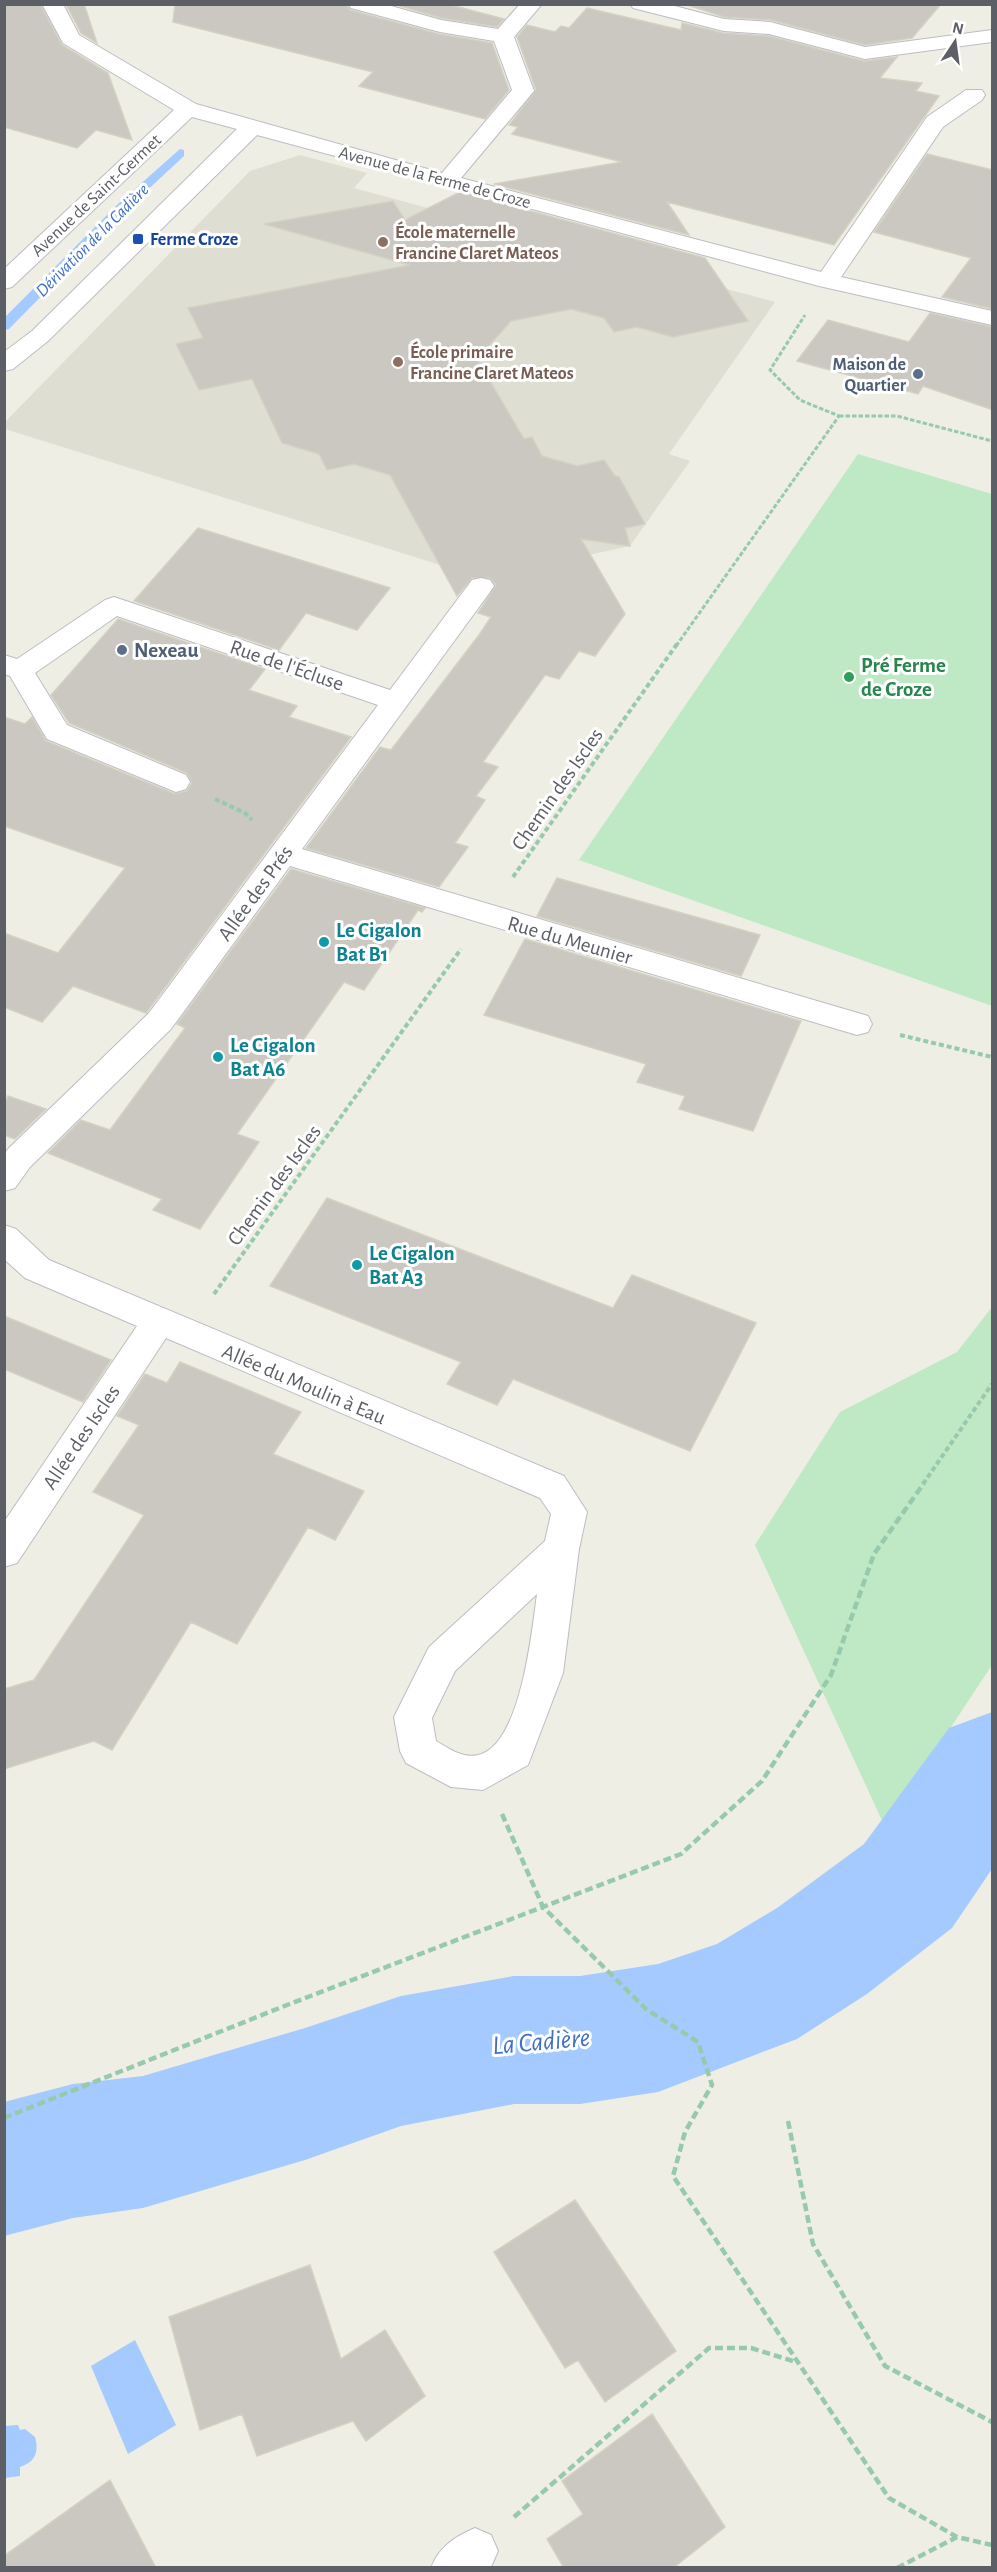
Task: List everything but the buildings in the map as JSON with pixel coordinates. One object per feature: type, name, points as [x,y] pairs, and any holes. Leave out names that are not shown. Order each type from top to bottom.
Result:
[{"type":"street","name":"Avenue de la Ferme de Croze","points":[[52,4],[70,39],[188,109],[447,181],[827,281],[993,318]]},
{"type":"street","points":[[358,4],[440,26],[503,36]]},
{"type":"street","points":[[503,36],[532,4]]},
{"type":"street","points":[[640,4],[724,25],[770,28],[865,53],[993,36]]},
{"type":"street","points":[[447,181],[523,91],[503,36]]},
{"type":"street","points":[[827,281],[935,122],[974,95]]},
{"type":"street","name":"Avenue de Saint-Germet","points":[[4,282],[188,109]]},
{"type":"street","points":[[4,364],[40,336],[252,127]]},
{"type":"street","name":"Allée des Prés","points":[[4,1179],[19,1158],[160,1021],[481,586]]},
{"type":"street","name":"Rue de l'Écluse","points":[[176,782],[57,732],[12,667],[114,606],[396,702]]},
{"type":"street","name":"Rue du Meunier","points":[[284,854],[486,916],[857,1024]]},
{"type":"street","name":"Allée du Moulin à Eau","points":[[4,1238],[37,1269],[552,1487],[569,1512],[561,1549],[545,1673],[515,1753],[483,1773]]},
{"type":"street","name":"Allée des Iscles","points":[[4,1552],[172,1328]]},
{"type":"street","points":[[483,1773],[451,1770],[419,1751],[412,1717],[442,1659],[561,1549]]},
{"type":"path","points":[[827,281],[770,370],[800,400],[839,416],[897,416],[993,441]]},
{"type":"path","name":"Chemin des Iscles","points":[[172,1328],[486,916],[839,416]]},
{"type":"path","points":[[176,782],[245,813],[284,854]]},
{"type":"path","points":[[857,1024],[993,1057]]},
{"type":"path","points":[[4,2118],[287,2005],[681,1854],[762,1781],[831,1675],[874,1554],[993,1384]]},
{"type":"path","points":[[483,1773],[543,1907],[646,2009],[698,2042],[712,2085],[685,2132],[673,2176],[889,2498],[957,2537],[993,2545]]},
{"type":"path","points":[[788,2121],[813,2244],[885,2366],[993,2422]]},
{"type":"path","points":[[464,2559],[709,2348],[751,2348],[797,2362]]},
{"type":"path","points":[[897,2568],[957,2537]]},
{"type":"shaded area","name":"École primaire Francine Claret Mateos","points":[[300,155],[367,173],[354,188],[775,302],[669,454],[690,461],[630,546],[482,578],[5,429],[5,422],[250,171]]},
{"type":"green space","name":"Pré Ferme de Croze","points":[[858,454],[992,494],[992,1006],[579,860]]},
{"type":"green space","points":[[992,1307],[992,1665],[885,1827],[755,1545],[840,1412],[957,1352]]},
{"type":"water","points":[[135,2340],[176,2425],[128,2454],[91,2366]]},
{"type":"water","points":[[18,2425],[20,2430],[25,2429],[35,2437],[37,2447],[33,2459],[20,2467],[20,2476],[5,2478],[5,2426]]},
{"type":"waterway","name":"Dérivation de la Cadière","points":[[4,326],[122,207],[180,153]]},
{"type":"waterway","name":"La Cadière","points":[[4,2169],[73,2151],[143,2142],[305,2094],[401,2061],[514,2040],[580,2040],[658,2028],[752,1995],[822,1951],[908,1886],[992,1768]]},
{"type":"place","name":"Ferme Croze","points":[[138,239]]},
{"type":"place","name":"École maternelle Francine Claret Mateos","points":[[383,242]]},
{"type":"place","name":"École primaire Francine Claret Mateos","points":[[398,362]]},
{"type":"place","name":"Maison de Quartier","points":[[918,374]]},
{"type":"place","name":"Nexeau","points":[[122,650]]},
{"type":"place","name":"Pré Ferme de Croze","points":[[849,677]]},
{"type":"place","name":"Le Cigalon Bat B1","points":[[324,942]]},
{"type":"place","name":"Le Cigalon Bat A6","points":[[218,1057]]},
{"type":"place","name":"Le Cigalon Bat A3","points":[[357,1265]]}]
